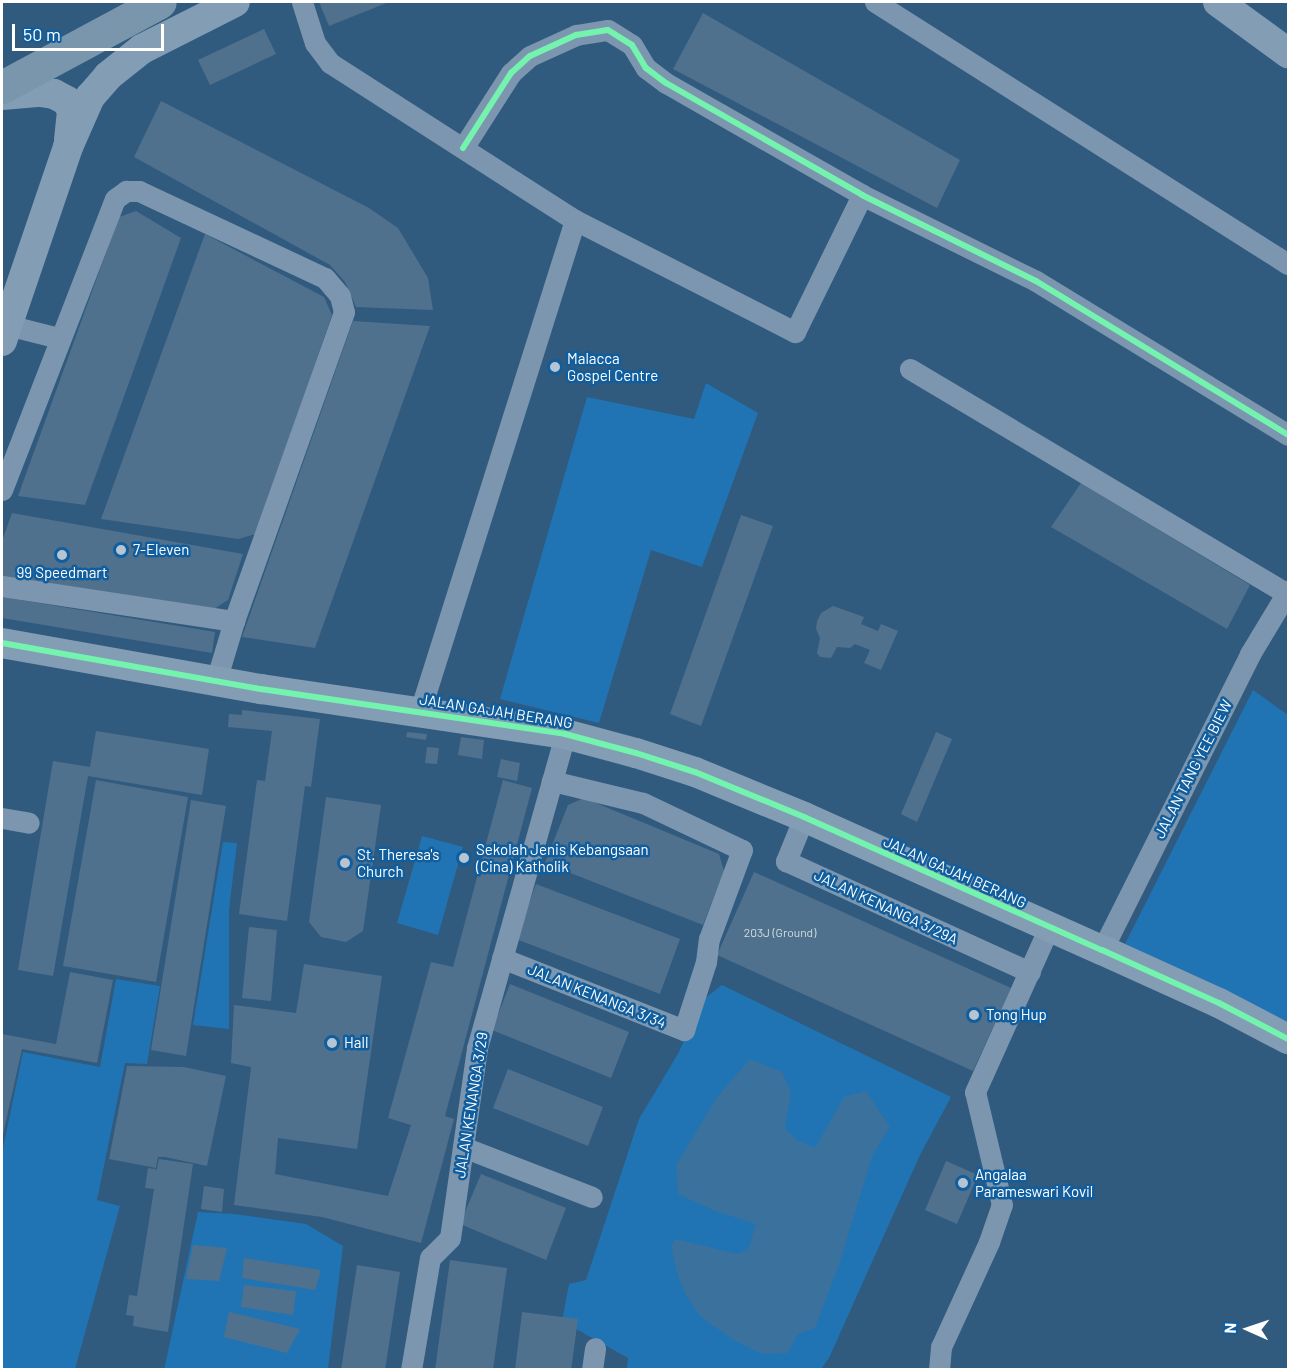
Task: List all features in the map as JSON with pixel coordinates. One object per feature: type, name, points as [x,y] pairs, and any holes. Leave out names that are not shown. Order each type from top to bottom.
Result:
[{"type":"main road","points":[[2,87],[160,2]]},
{"type":"street","points":[[59,338],[4,333],[68,147],[90,97],[108,76],[142,50],[235,2]]},
{"type":"street","points":[[302,2],[315,43],[330,63],[575,220],[795,332],[862,195]]},
{"type":"street","points":[[875,2],[1288,264]]},
{"type":"street","points":[[1218,2],[1288,53]]},
{"type":"street","points":[[463,148],[511,73],[530,56],[576,35],[608,30],[632,45],[646,68],[666,83],[862,195],[1036,281],[1288,435]]},
{"type":"street","points":[[2,95],[40,92],[54,94],[67,101],[72,111],[68,147]]},
{"type":"street","points":[[2,490],[59,338],[115,199],[126,191],[139,191],[325,279],[340,297],[344,312],[234,621],[216,681]]},
{"type":"street","points":[[420,711],[575,220]]},
{"type":"street","points":[[910,369],[1288,593]]},
{"type":"street","points":[[2,586],[234,621]]},
{"type":"street","name":"JALAN TANG YEE BIEW","points":[[1102,950],[1250,654],[1288,593]]},
{"type":"street","name":"JALAN GAJAH BERANG","points":[[2,643],[216,681],[565,734],[636,753],[695,772],[804,817],[1219,1003],[1288,1040]]},
{"type":"street","name":"JALAN KENANGA 3/29","points":[[411,1370],[430,1258],[450,1238],[477,1048],[565,734]]},
{"type":"street","name":"JALAN KENANGA 3/34","points":[[502,958],[684,1030],[705,963],[709,939],[742,850],[643,803],[552,781]]},
{"type":"street","name":"JALAN KENANGA 3/29A","points":[[804,817],[786,861],[1029,972]]},
{"type":"street","points":[[2,818],[29,823]]},
{"type":"street","points":[[939,1370],[941,1347],[1002,1205],[975,1092],[1049,927]]},
{"type":"street","points":[[463,1147],[592,1197]]},
{"type":"street","points":[[592,1370],[595,1348]]},
{"type":"shaded area","points":[[706,383],[758,413],[702,567],[651,550],[599,723],[500,699],[587,397],[694,419]]},
{"type":"shaded area","points":[[1253,690],[1288,715],[1288,1022],[1125,944]]},
{"type":"shaded area","points":[[422,836],[463,847],[438,935],[397,923]]},
{"type":"shaded area","points":[[223,842],[237,843],[229,910],[229,1029],[193,1025]]},
{"type":"shaded area","points":[[116,979],[160,986],[147,1064],[125,1063],[97,1200],[120,1206],[75,1369],[2,1369],[2,1153],[23,1052],[100,1067]]},
{"type":"shaded area","points":[[722,985],[951,1097],[920,1155],[829,1358],[821,1369],[627,1369],[628,1358],[562,1321],[569,1284],[586,1280],[639,1119],[679,1052],[700,1002]]},
{"type":"shaded area","points":[[750,1059],[782,1072],[791,1093],[785,1128],[797,1140],[815,1148],[844,1097],[866,1091],[890,1127],[872,1156],[839,1265],[815,1328],[798,1334],[788,1353],[762,1354],[732,1339],[701,1317],[687,1297],[679,1279],[671,1248],[675,1239],[737,1254],[748,1250],[756,1224],[715,1211],[678,1194],[676,1165],[717,1097]]},
{"type":"shaded area","points":[[198,1212],[235,1214],[306,1224],[343,1246],[328,1369],[164,1370]]},
{"type":"building","points":[[319,2],[389,2],[329,26]]},
{"type":"building","points":[[703,13],[960,160],[937,208],[673,69]]},
{"type":"building","points":[[264,29],[276,54],[210,85],[198,60]]},
{"type":"building","points":[[161,101],[369,208],[398,228],[428,278],[433,310],[356,307],[345,282],[330,265],[134,157]]},
{"type":"building","points":[[136,211],[181,238],[85,505],[18,496],[119,217]]},
{"type":"building","points":[[205,234],[324,297],[332,315],[256,534],[238,539],[101,519]]},
{"type":"building","points":[[353,321],[430,326],[315,648],[242,637]]},
{"type":"building","points":[[1081,483],[1250,585],[1227,629],[1051,527]]},
{"type":"building","points":[[12,513],[243,554],[228,600],[208,613],[4,578],[2,541]]},
{"type":"building","points":[[741,515],[773,526],[701,726],[670,714]]},
{"type":"building","points":[[2,597],[215,632],[212,653],[2,618]]},
{"type":"building","points":[[833,606],[864,617],[861,624],[878,631],[881,624],[898,631],[881,670],[864,663],[870,650],[855,644],[850,648],[837,647],[831,658],[820,657],[817,653],[820,638],[816,629],[817,621],[821,613]]},
{"type":"building","points":[[242,710],[320,719],[311,787],[305,786],[287,921],[239,914],[257,780],[265,781],[272,731],[228,727],[229,714],[242,715]]},
{"type":"building","points":[[96,731],[209,749],[202,795],[88,776],[53,976],[18,970],[53,761],[90,767]]},
{"type":"building","points":[[407,732],[427,734],[426,740],[406,737]]},
{"type":"building","points":[[936,732],[952,739],[917,822],[901,814]]},
{"type":"building","points":[[461,737],[484,740],[482,759],[458,755]]},
{"type":"building","points":[[427,747],[439,748],[437,764],[425,763]]},
{"type":"building","points":[[501,759],[520,763],[517,781],[497,777]]},
{"type":"building","points":[[96,780],[188,797],[156,982],[63,966]]},
{"type":"building","points":[[503,780],[532,788],[445,1116],[454,1119],[421,1243],[322,1217],[234,1205],[251,1067],[231,1063],[234,1005],[296,1013],[304,964],[382,976],[357,1149],[278,1138],[275,1174],[388,1196],[411,1125],[388,1118],[431,962],[453,967]]},
{"type":"building","name":"St. Theresa's Church","points":[[326,797],[381,805],[363,931],[346,942],[321,937],[309,922]]},
{"type":"building","points":[[584,798],[719,854],[724,871],[703,925],[545,863],[568,805]]},
{"type":"building","points":[[191,800],[226,806],[186,1056],[151,1050]]},
{"type":"building","points":[[754,872],[1011,988],[973,1071],[717,955]]},
{"type":"building","points":[[536,884],[680,939],[660,994],[516,939]]},
{"type":"building","points":[[249,927],[277,930],[271,1001],[242,998]]},
{"type":"building","points":[[70,972],[113,980],[97,1063],[22,1049],[2,1139],[2,1034],[56,1044]]},
{"type":"building","points":[[510,984],[629,1032],[611,1078],[492,1030]]},
{"type":"building","points":[[127,1066],[184,1067],[226,1076],[207,1166],[165,1157],[158,1157],[156,1168],[109,1159]]},
{"type":"building","points":[[508,1069],[603,1107],[588,1146],[493,1108]]},
{"type":"building","points":[[159,1159],[193,1164],[168,1332],[133,1326],[134,1316],[126,1315],[129,1295],[137,1296],[154,1189],[145,1188],[148,1168],[156,1169],[156,1172]]},
{"type":"building","points":[[946,1161],[978,1175],[957,1224],[925,1210]]},
{"type":"building","points":[[481,1174],[566,1208],[546,1260],[460,1224]]},
{"type":"building","points":[[204,1186],[224,1189],[222,1212],[201,1209]]},
{"type":"building","points":[[193,1245],[227,1248],[219,1281],[186,1279]]},
{"type":"building","points":[[244,1258],[321,1270],[315,1290],[242,1278]]},
{"type":"building","points":[[450,1260],[507,1268],[493,1370],[435,1370]]},
{"type":"building","points":[[357,1265],[400,1272],[385,1370],[341,1370]]},
{"type":"building","points":[[244,1285],[296,1291],[293,1315],[241,1307]]},
{"type":"building","points":[[229,1312],[300,1329],[287,1353],[224,1337]]},
{"type":"building","points":[[522,1312],[578,1319],[571,1370],[515,1370]]},
{"type":"cycle path","points":[[463,148],[511,73],[530,56],[576,35],[608,30],[632,45],[646,68],[666,83],[862,195],[1036,281],[1288,435]]},
{"type":"cycle path","points":[[2,643],[261,689],[565,734],[636,753],[695,772],[804,817],[1219,1003],[1288,1039]]},
{"type":"place","name":"Malacca Gospel Centre","points":[[555,367]]},
{"type":"place","name":"7-Eleven","points":[[121,550]]},
{"type":"place","name":"99 Speedmart","points":[[62,555]]},
{"type":"place","name":"Sekolah Jenis Kebangsaan (Cina) Katholik","points":[[464,858]]},
{"type":"place","name":"St. Theresa's Church","points":[[345,863]]},
{"type":"place","name":"Tong Hup","points":[[974,1015]]},
{"type":"place","name":"Hall","points":[[332,1043]]},
{"type":"place","name":"Angalaa Parameswari Kovil","points":[[963,1183]]}]
